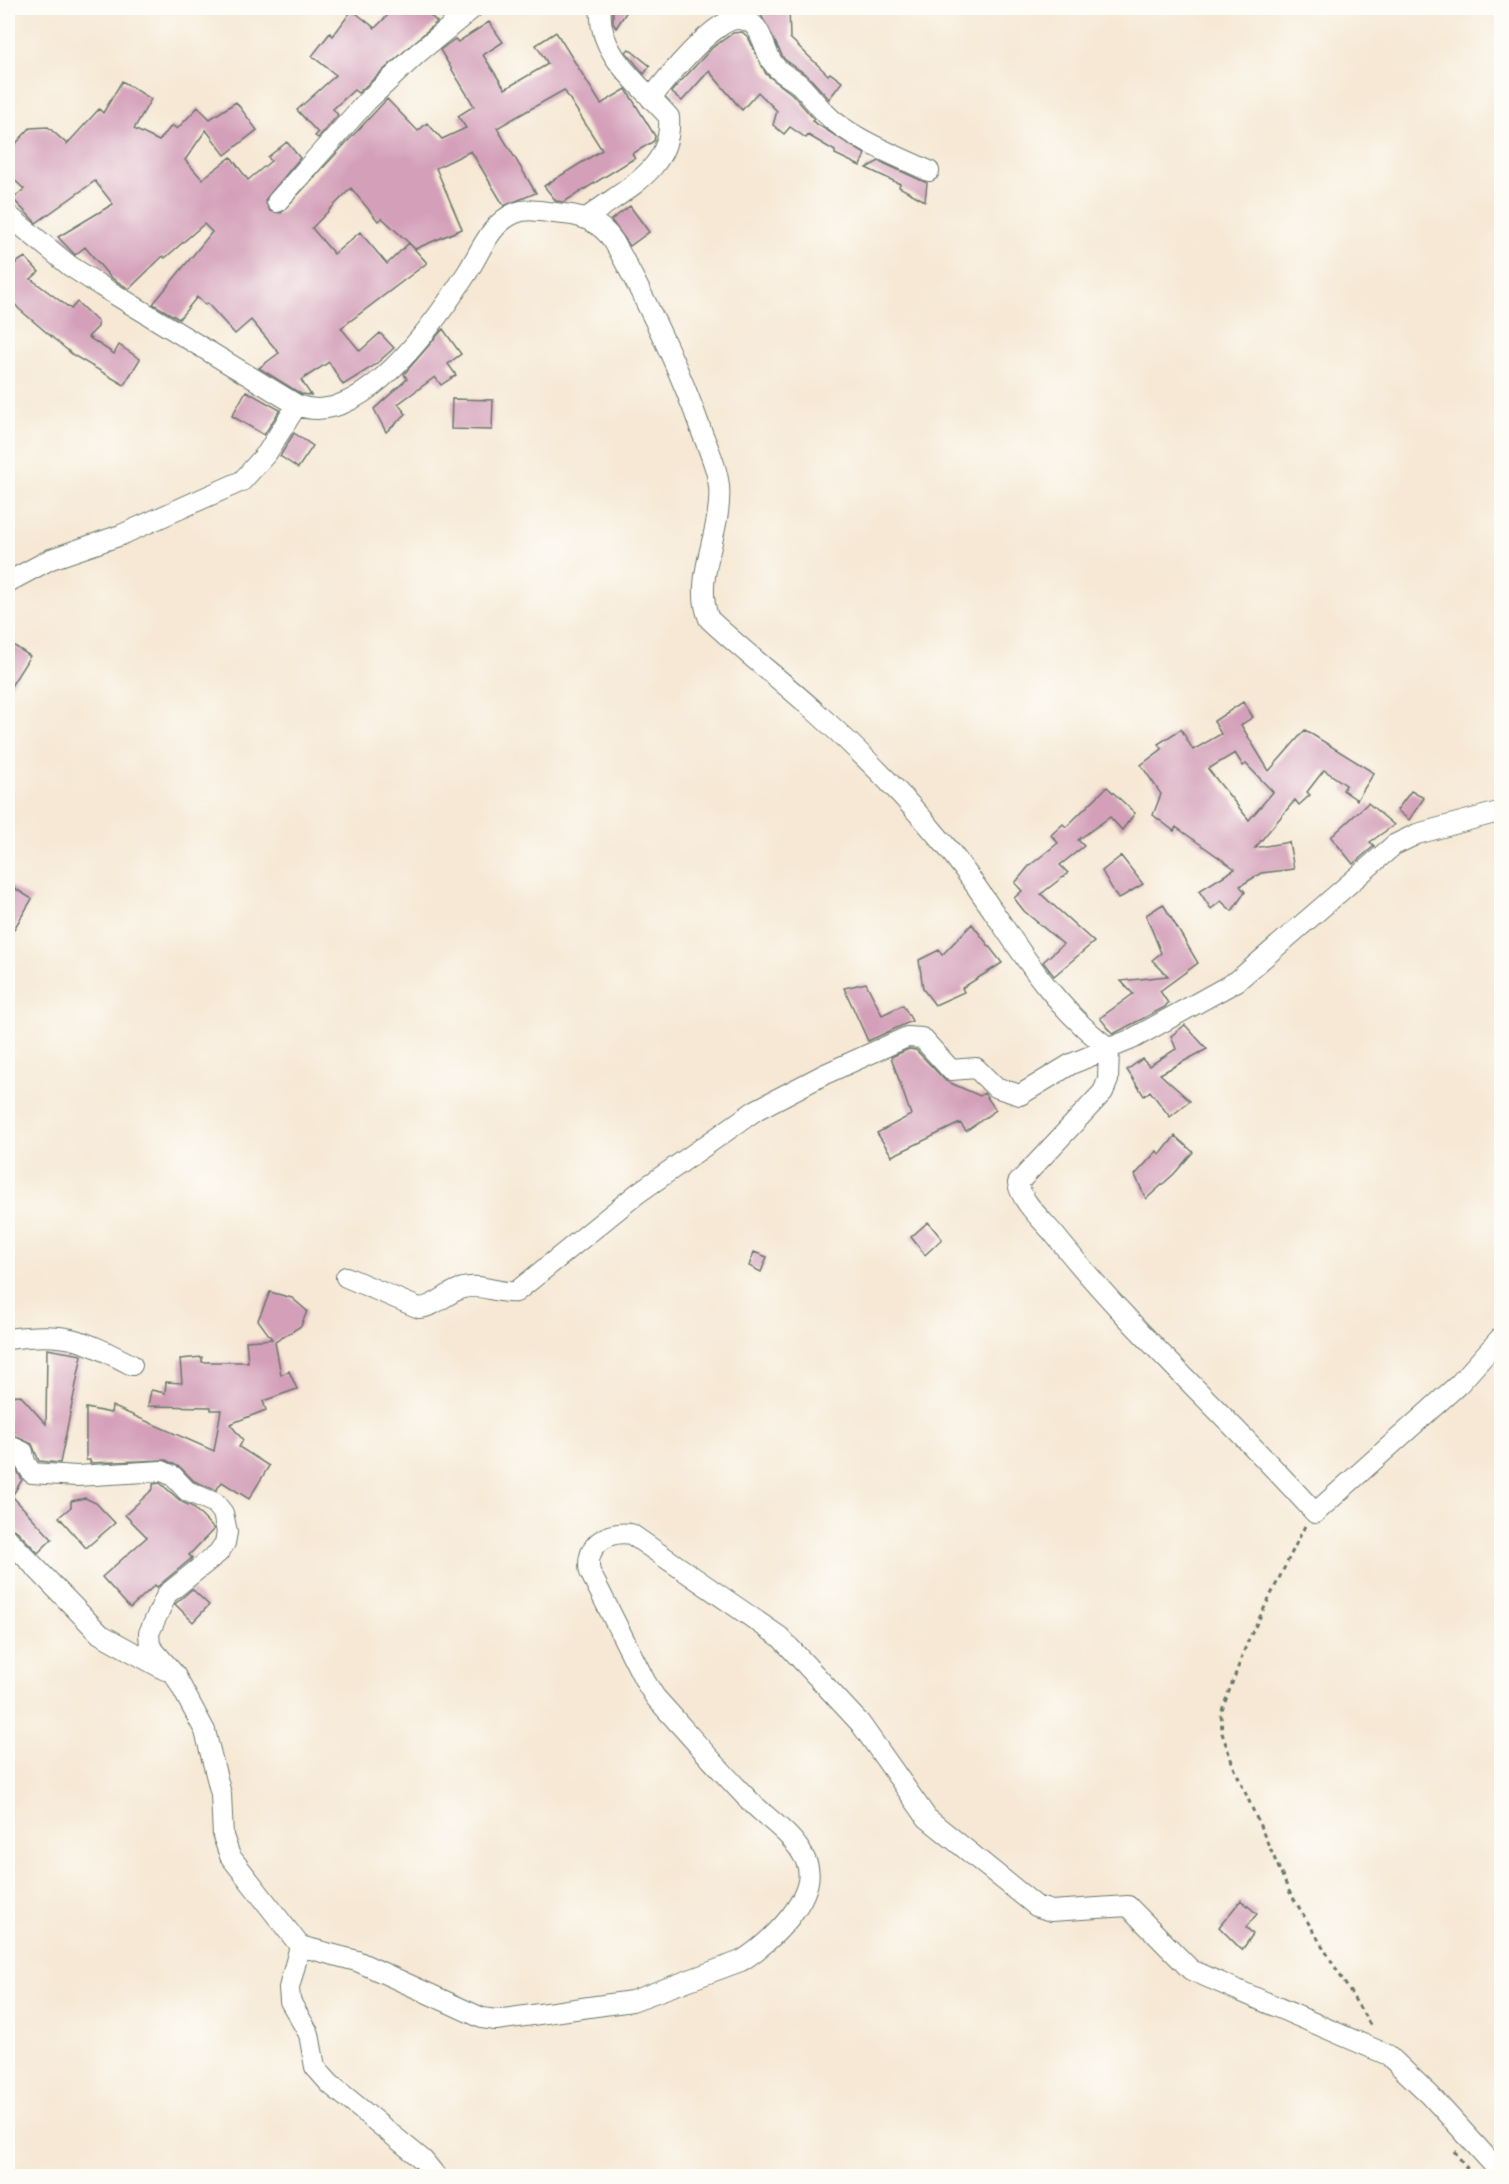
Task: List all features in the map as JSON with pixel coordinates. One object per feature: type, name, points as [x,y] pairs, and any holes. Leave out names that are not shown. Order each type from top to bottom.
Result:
[{"type":"street","points":[[277,202],[367,102],[418,53],[473,8]]},
{"type":"street","points":[[587,218],[649,174],[660,161],[667,144],[669,117],[623,72],[599,21],[601,8]]},
{"type":"street","points":[[651,99],[684,58],[720,27],[749,14],[761,33],[767,56],[777,69],[799,84],[834,121],[848,131],[929,171]]},
{"type":"street","points":[[8,215],[70,266],[306,409],[332,408],[349,401],[380,380],[445,307],[486,240],[504,220],[516,213],[530,210],[587,218],[606,231],[616,244],[686,384],[718,483],[720,508],[704,583],[703,604],[709,620],[816,712],[864,758],[946,846],[1028,964],[1084,1027],[1109,1048]]},
{"type":"street","points":[[8,582],[51,559],[121,535],[242,481],[267,453],[297,405]]},
{"type":"street","points":[[346,1277],[419,1308],[427,1307],[465,1287],[481,1287],[503,1294],[516,1292],[638,1193],[756,1110],[825,1074],[907,1037],[922,1038],[951,1070],[976,1068],[995,1087],[1020,1095],[1071,1064],[1132,1039],[1246,975],[1394,844],[1417,834],[1502,811]]},
{"type":"street","points":[[1109,1048],[1108,1080],[1103,1092],[1021,1177],[1017,1183],[1019,1190],[1092,1281],[1315,1513],[1459,1384],[1502,1336]]},
{"type":"street","points":[[8,1340],[46,1334],[76,1338],[132,1365]]},
{"type":"street","points":[[8,1445],[22,1452],[32,1473],[76,1476],[162,1471],[173,1476],[187,1491],[215,1503],[223,1513],[227,1532],[225,1543],[218,1553],[167,1594],[149,1633],[150,1646],[175,1675],[190,1699],[205,1731],[221,1794],[223,1836],[230,1856],[300,1946],[357,1961],[482,2018],[496,2020],[632,2001],[741,1961],[752,1954],[793,1913],[807,1889],[809,1876],[805,1859],[774,1820],[748,1799],[655,1697],[590,1572],[588,1563],[593,1548],[606,1535],[623,1532],[642,1539],[780,1637],[860,1723],[927,1818],[1036,1906],[1051,1911],[1123,1906],[1131,1908],[1191,1970],[1388,2055],[1430,2095],[1502,2174]]},
{"type":"street","points":[[8,1539],[100,1634],[175,1675]]},
{"type":"street","points":[[300,1946],[289,1988],[290,2001],[309,2034],[311,2057],[315,2067],[330,2084],[423,2160],[436,2176]]},
{"type":"path","points":[[1315,1513],[1306,1524],[1247,1643],[1221,1713],[1222,1733],[1233,1765],[1289,1891],[1327,1949],[1388,2055]]},
{"type":"path","points":[[1448,2143],[1473,2176]]},
{"type":"building","points":[[395,8],[423,8],[437,22],[358,93],[354,90],[333,109],[338,115],[318,138],[315,136],[318,133],[297,110],[336,75],[312,56],[330,33],[333,36],[352,10],[375,28]]},
{"type":"building","points":[[613,8],[629,8],[616,28],[613,23]]},
{"type":"building","points":[[762,8],[789,8],[790,38],[828,75],[830,73],[842,82],[829,99],[808,76],[784,59],[762,17]]},
{"type":"building","points":[[489,22],[503,42],[483,55],[505,89],[548,64],[536,45],[556,32],[601,104],[626,89],[655,136],[654,141],[632,154],[635,158],[564,202],[556,201],[544,186],[602,150],[564,90],[497,128],[536,193],[504,206],[471,151],[436,168],[462,229],[415,249],[409,243],[427,263],[341,328],[360,351],[380,333],[394,348],[375,365],[343,385],[329,362],[301,380],[311,395],[301,394],[259,368],[279,353],[251,320],[235,334],[207,303],[205,305],[197,297],[179,319],[153,304],[212,232],[204,224],[165,258],[163,256],[129,289],[110,277],[85,247],[75,255],[58,237],[113,204],[95,181],[36,223],[13,199],[24,189],[8,174],[8,152],[30,128],[48,127],[67,144],[99,109],[103,113],[122,81],[151,99],[134,129],[159,141],[172,125],[177,129],[198,107],[210,119],[236,102],[257,130],[225,155],[206,130],[185,160],[202,179],[231,157],[248,180],[271,161],[268,157],[287,142],[300,158],[265,200],[270,211],[281,213],[387,99],[418,131],[427,123],[442,139],[466,128],[458,116],[474,106],[440,50],[455,39],[458,42]],"holes":[[[351,188],[378,221],[382,218],[409,243],[387,264],[360,232],[334,254],[312,228]]]},
{"type":"building","points":[[742,32],[748,37],[766,74],[792,94],[814,119],[812,121],[865,154],[860,166],[835,154],[835,151],[808,135],[806,138],[790,127],[784,134],[773,125],[777,111],[758,92],[742,110],[709,71],[682,101],[671,92],[712,48],[733,33]]},
{"type":"building","points":[[629,49],[650,66],[644,74],[626,52]]},
{"type":"building","points":[[879,161],[927,183],[925,201],[899,187],[900,184],[866,168]]},
{"type":"building","points":[[630,206],[649,232],[630,246],[611,220]]},
{"type":"building","points":[[25,257],[39,272],[31,279],[71,309],[77,302],[98,322],[98,327],[88,337],[114,354],[119,345],[140,359],[124,385],[73,355],[19,309],[8,296],[8,268]]},
{"type":"building","points":[[443,329],[461,354],[448,364],[456,375],[441,385],[435,377],[398,404],[406,414],[386,432],[374,409],[407,379],[404,374]]},
{"type":"building","points":[[246,391],[280,410],[264,435],[232,416]]},
{"type":"building","points":[[452,399],[493,400],[492,430],[451,429]]},
{"type":"building","points":[[294,433],[313,446],[298,468],[280,456]]},
{"type":"building","points":[[13,645],[30,656],[8,691],[8,654]]},
{"type":"building","points":[[1243,702],[1253,717],[1241,725],[1269,771],[1305,730],[1374,773],[1357,800],[1343,790],[1346,785],[1324,770],[1307,792],[1310,795],[1299,805],[1295,800],[1255,848],[1289,842],[1294,869],[1261,873],[1240,886],[1245,892],[1232,911],[1221,901],[1211,909],[1199,891],[1235,869],[1176,827],[1174,831],[1153,815],[1161,794],[1141,765],[1162,749],[1158,744],[1181,729],[1193,750],[1221,734],[1214,721]],"holes":[[[1235,753],[1243,766],[1246,764],[1273,792],[1249,820],[1208,769]]]},
{"type":"building","points":[[1107,787],[1135,813],[1122,830],[1110,817],[1078,840],[1084,846],[1060,865],[1068,873],[1041,894],[1094,942],[1054,976],[1043,962],[1063,944],[1024,911],[1014,898],[1022,891],[1015,883],[1029,866],[1058,843],[1051,835],[1063,824],[1066,827]]},
{"type":"building","points":[[1411,791],[1424,798],[1409,820],[1397,810]]},
{"type":"building","points":[[1368,803],[1394,825],[1370,842],[1374,846],[1353,864],[1331,837]]},
{"type":"building","points":[[1121,856],[1143,884],[1118,899],[1102,871]]},
{"type":"building","points":[[8,884],[32,899],[8,939]]},
{"type":"building","points":[[1163,904],[1198,963],[1160,991],[1168,1003],[1165,1007],[1113,1034],[1100,1018],[1133,994],[1121,981],[1168,976],[1152,960],[1161,953],[1146,915]]},
{"type":"building","points":[[972,924],[1002,963],[962,988],[964,992],[935,1005],[923,989],[919,960],[939,950],[942,955]]},
{"type":"building","points":[[866,983],[882,1015],[903,1005],[912,1021],[868,1041],[844,988]]},
{"type":"building","points":[[1185,1025],[1207,1049],[1160,1074],[1190,1101],[1170,1117],[1150,1091],[1144,1096],[1127,1070],[1142,1059],[1149,1066],[1176,1049],[1171,1036]]},
{"type":"building","points":[[909,1049],[916,1050],[946,1081],[980,1096],[984,1093],[996,1110],[966,1131],[960,1123],[892,1156],[877,1133],[911,1115],[891,1057]]},
{"type":"building","points":[[1175,1136],[1193,1152],[1174,1174],[1146,1199],[1135,1175],[1157,1151],[1160,1155]]},
{"type":"building","points":[[928,1222],[942,1239],[925,1255],[911,1237]]},
{"type":"building","points":[[754,1252],[767,1257],[761,1272],[749,1266]]},
{"type":"building","points":[[270,1292],[292,1298],[307,1311],[301,1326],[275,1342],[281,1375],[289,1371],[297,1389],[263,1401],[266,1410],[230,1424],[243,1440],[239,1447],[269,1466],[249,1499],[222,1482],[216,1490],[194,1481],[181,1468],[166,1460],[90,1463],[90,1460],[86,1460],[86,1408],[111,1413],[112,1406],[214,1451],[221,1410],[211,1410],[211,1407],[148,1406],[151,1390],[165,1393],[166,1382],[182,1383],[180,1359],[202,1357],[202,1362],[248,1362],[246,1341],[272,1339],[258,1320]]},
{"type":"building","points":[[47,1349],[82,1355],[60,1463],[39,1461],[32,1444],[8,1433],[8,1396],[20,1395],[46,1424]]},
{"type":"building","points":[[8,1458],[12,1460],[22,1480],[12,1496],[52,1539],[38,1553],[17,1531],[8,1527]]},
{"type":"building","points":[[160,1483],[182,1502],[193,1507],[214,1529],[189,1555],[192,1558],[157,1587],[155,1585],[130,1608],[102,1577],[147,1537],[125,1515],[153,1489],[153,1484]]},
{"type":"building","points":[[85,1498],[96,1503],[115,1523],[86,1548],[59,1517],[71,1507],[71,1501]]},
{"type":"building","points":[[192,1589],[209,1605],[193,1622],[175,1604]]},
{"type":"building","points":[[1241,1900],[1257,1914],[1246,1927],[1253,1934],[1242,1950],[1219,1927]]}]
